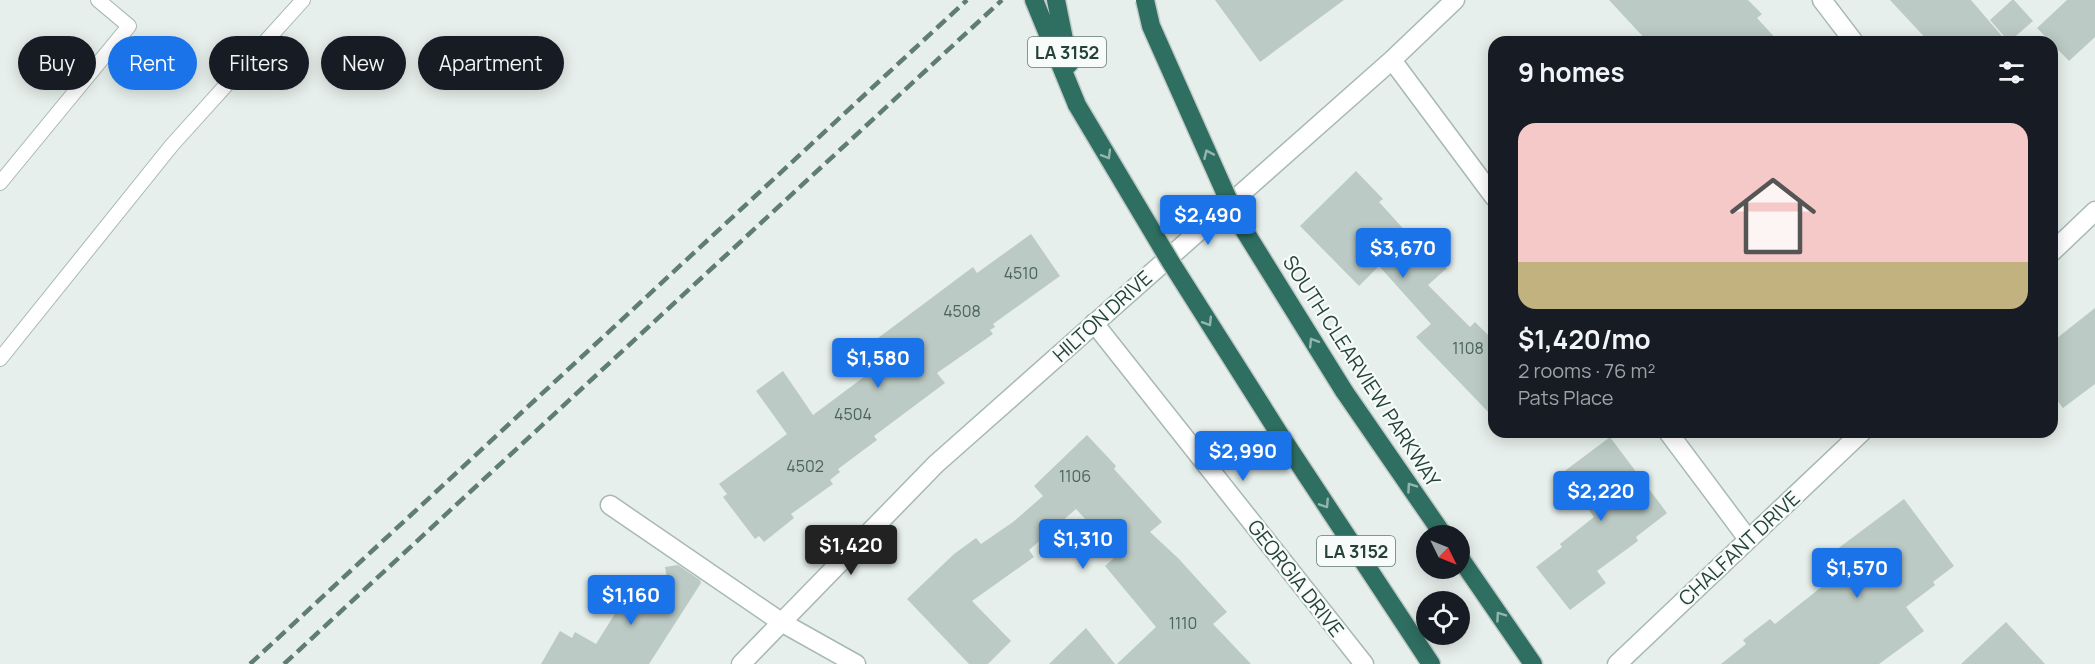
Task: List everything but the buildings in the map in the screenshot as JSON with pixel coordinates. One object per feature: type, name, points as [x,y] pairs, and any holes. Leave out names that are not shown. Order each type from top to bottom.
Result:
[{"type":"highway","points":[[1034,0],[1077,105]]},
{"type":"highway","name":"LA 3152","points":[[1056,0],[1077,105],[1170,261],[1282,438],[1431,664]]},
{"type":"highway","name":"SOUTH CLEARVIEW PARKWAY","points":[[1145,0],[1151,26],[1236,218],[1344,391],[1436,525]]},
{"type":"highway","points":[[1470,573],[1533,664]]},
{"type":"street","name":"HILTON DRIVE","points":[[741,664],[936,464],[1392,60],[1455,0]]},
{"type":"street","points":[[1822,0],[1849,36]]},
{"type":"street","points":[[1392,60],[1488,189]]},
{"type":"street","points":[[2058,246],[2095,212]]},
{"type":"street","name":"GEORGIA DRIVE","points":[[1094,323],[1364,664]]},
{"type":"street","points":[[1672,438],[1748,539]]},
{"type":"street","name":"CHALFANT DRIVE","points":[[1617,664],[1856,438]]},
{"type":"street","points":[[610,506],[782,622],[856,664]]},
{"type":"lane","points":[[0,183],[129,26],[98,0]]},
{"type":"lane","points":[[0,359],[172,145],[303,0]]},
{"type":"railway","points":[[250,664],[967,0]]},
{"type":"railway","points":[[284,664],[1002,0]]}]
